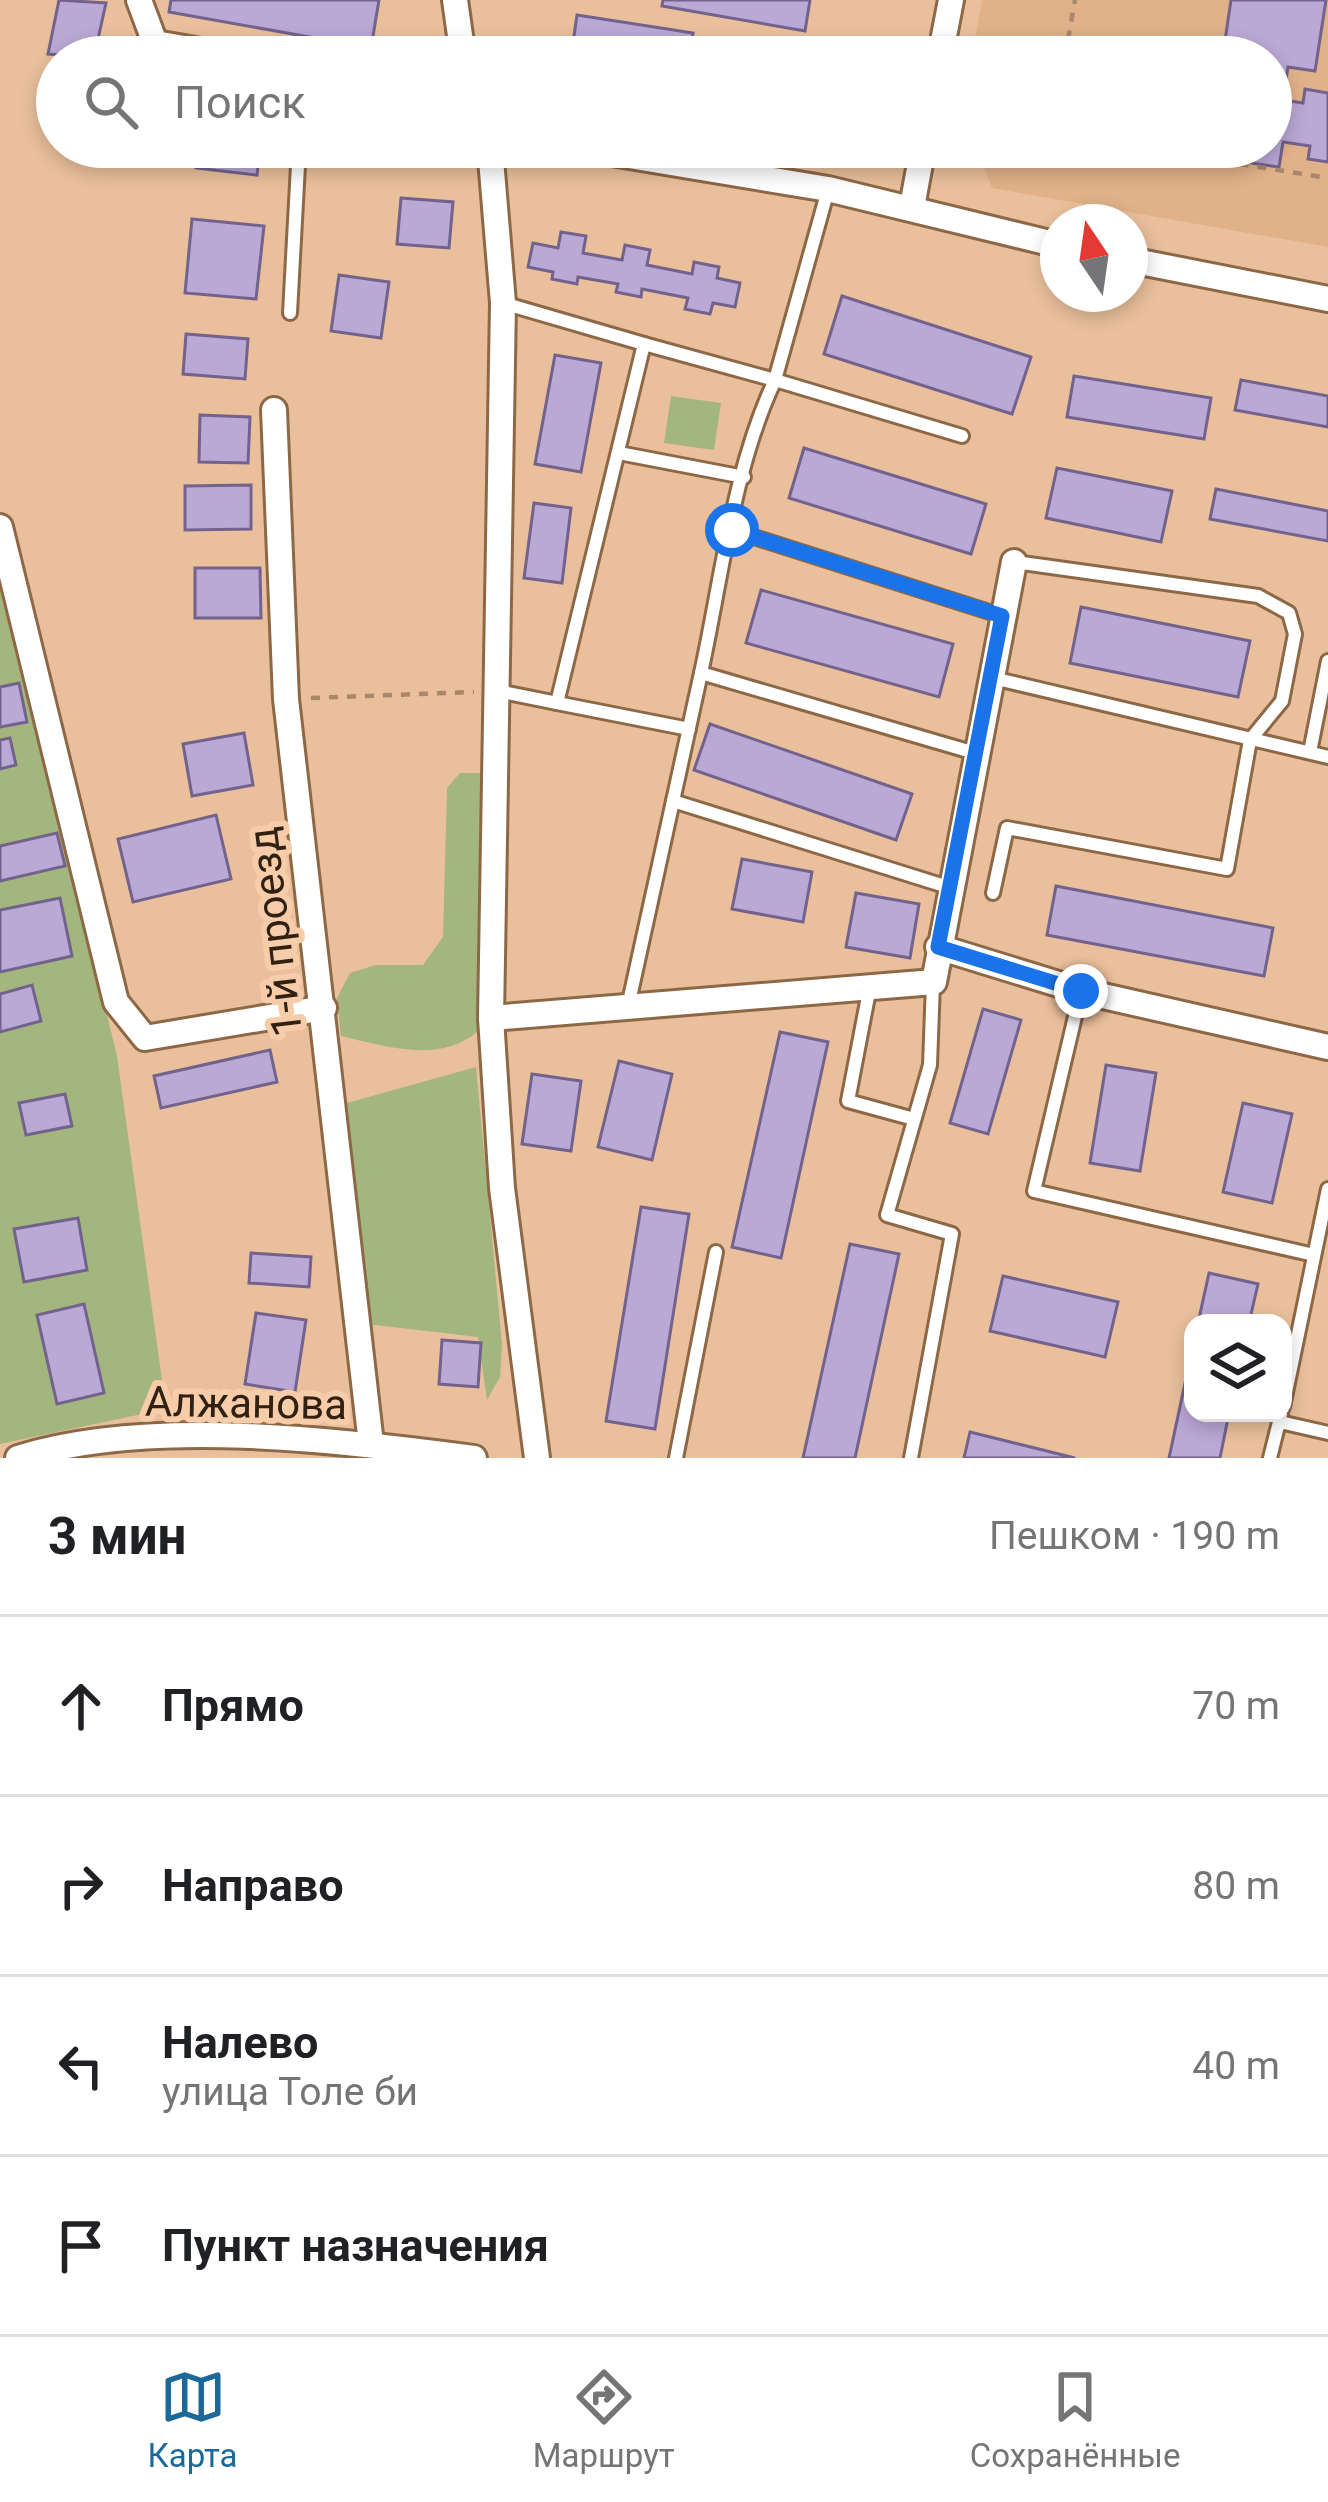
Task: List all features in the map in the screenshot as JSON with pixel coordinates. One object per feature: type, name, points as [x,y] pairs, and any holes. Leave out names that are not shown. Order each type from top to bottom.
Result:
[{"type":"street","points":[[140,0],[153,36]]},
{"type":"street","points":[[944,36],[951,0]]},
{"type":"street","points":[[492,168],[503,303],[491,1018],[502,1188],[537,1458]]},
{"type":"street","points":[[702,168],[828,189],[1040,240]]},
{"type":"street","points":[[912,207],[919,168]]},
{"type":"street","points":[[1148,264],[1328,299]]},
{"type":"street","name":"1-й проезд","points":[[274,410],[286,699],[371,1444]]},
{"type":"street","points":[[0,527],[116,1002],[131,1025],[145,1038],[324,1008]]},
{"type":"street","points":[[491,1018],[629,1002],[934,982],[1014,562]]},
{"type":"street","points":[[938,947],[1081,991],[1328,1047]]},
{"type":"street","name":"Алжанова","points":[[18,1458],[52,1447],[171,1436],[371,1444],[473,1458]]},
{"type":"lane","points":[[456,12],[473,0]]},
{"type":"lane","points":[[290,313],[298,168]]},
{"type":"lane","points":[[629,1002],[760,411],[775,380],[828,189]]},
{"type":"lane","points":[[503,303],[962,436]]},
{"type":"lane","points":[[556,704],[644,344]]},
{"type":"lane","points":[[619,452],[744,477]]},
{"type":"lane","points":[[732,530],[1002,616]]},
{"type":"lane","points":[[993,892],[1007,828],[1227,869],[1250,740],[1282,701],[1295,634],[1289,613],[1258,596],[1014,562]]},
{"type":"lane","points":[[1310,752],[1328,661]]},
{"type":"lane","points":[[701,674],[975,753]]},
{"type":"lane","points":[[992,677],[1328,757]]},
{"type":"lane","points":[[498,691],[689,729]]},
{"type":"lane","points":[[673,801],[952,888]]},
{"type":"lane","points":[[910,1458],[952,1234],[887,1215],[930,1065],[934,982]]},
{"type":"lane","points":[[870,986],[848,1101],[914,1120]]},
{"type":"lane","points":[[1081,991],[1034,1191],[1314,1255]]},
{"type":"lane","points":[[1292,1364],[1328,1189]]},
{"type":"lane","points":[[676,1458],[716,1252]]},
{"type":"lane","points":[[1292,1418],[1328,1433]]},
{"type":"lane","points":[[1270,1458],[1280,1422]]},
{"type":"path","points":[[1069,36],[1075,0]]},
{"type":"path","points":[[1265,168],[1328,178]]},
{"type":"path","points":[[286,699],[498,691]]},
{"type":"shaded area","points":[[982,0],[1328,0],[1328,247],[1148,215],[1148,204],[1083,204],[992,188],[984,168],[1292,168],[1292,36],[976,36]]},
{"type":"green space","points":[[671,396],[721,403],[714,450],[664,443]]},
{"type":"green space","points":[[0,574],[117,1056],[166,1409],[0,1444]]},
{"type":"green space","points":[[460,773],[486,773],[477,1032],[446,1048],[429,1050],[393,1048],[341,1036],[337,998],[350,973],[376,965],[423,965],[443,937],[447,788]]},
{"type":"green space","points":[[476,1067],[502,1344],[500,1377],[487,1400],[478,1337],[366,1324],[347,1103]]},
{"type":"building","points":[[59,0],[106,3],[99,36],[52,36]]},
{"type":"building","points":[[171,0],[379,0],[373,36],[304,36],[169,12]]},
{"type":"building","points":[[663,0],[810,0],[805,31],[662,6]]},
{"type":"building","points":[[1231,0],[1326,0],[1315,71],[1292,68],[1292,36],[1226,36]]},
{"type":"building","points":[[577,15],[693,33],[692,36],[574,36]]},
{"type":"building","points":[[1305,89],[1328,93],[1328,162],[1308,159],[1310,146],[1292,143],[1292,101],[1303,103]]},
{"type":"building","points":[[196,168],[258,168],[257,175]]},
{"type":"building","points":[[401,198],[453,202],[449,248],[397,244]]},
{"type":"building","points":[[192,219],[264,226],[256,299],[185,293]]},
{"type":"building","points":[[561,232],[586,236],[583,253],[622,260],[625,245],[650,250],[647,265],[692,274],[694,262],[719,267],[717,278],[740,283],[735,307],[713,303],[710,314],[685,309],[688,298],[642,289],[641,297],[616,292],[618,284],[578,277],[577,284],[528,267],[533,243],[558,248]]},
{"type":"building","points":[[339,275],[389,282],[381,338],[331,331]]},
{"type":"building","points":[[842,296],[1031,357],[1012,414],[824,354]]},
{"type":"building","points":[[186,334],[248,339],[245,379],[183,374]]},
{"type":"building","points":[[555,355],[601,363],[581,472],[535,464]]},
{"type":"building","points":[[1074,376],[1211,398],[1204,439],[1067,417]]},
{"type":"building","points":[[1241,380],[1328,396],[1328,427],[1235,410]]},
{"type":"building","points":[[200,415],[250,417],[248,463],[199,462]]},
{"type":"building","points":[[804,448],[986,504],[971,554],[789,498]]},
{"type":"building","points":[[1057,468],[1172,491],[1161,542],[1046,518]]},
{"type":"building","points":[[251,485],[251,529],[185,530],[185,486]]},
{"type":"building","points":[[1216,489],[1328,511],[1328,541],[1210,519]]},
{"type":"building","points":[[534,503],[571,508],[562,583],[524,578]]},
{"type":"building","points":[[195,568],[260,568],[261,618],[195,618]]},
{"type":"building","points":[[761,590],[953,644],[939,697],[746,643]]},
{"type":"building","points":[[1081,607],[1250,641],[1238,697],[1070,663]]},
{"type":"building","points":[[19,683],[27,722],[0,727],[0,687]]},
{"type":"building","points":[[710,724],[912,794],[896,840],[694,770]]},
{"type":"building","points":[[244,733],[253,785],[192,796],[183,744]]},
{"type":"building","points":[[10,738],[16,765],[0,769],[0,740]]},
{"type":"building","points":[[216,815],[231,879],[133,902],[118,839]]},
{"type":"building","points":[[57,833],[65,866],[0,881],[0,846]]},
{"type":"building","points":[[742,859],[812,872],[803,922],[732,909]]},
{"type":"building","points":[[1056,886],[1273,928],[1264,976],[1047,935]]},
{"type":"building","points":[[856,893],[919,904],[910,958],[846,947]]},
{"type":"building","points":[[60,898],[72,956],[0,972],[0,910]]},
{"type":"building","points":[[32,985],[41,1021],[0,1032],[0,994]]},
{"type":"building","points":[[983,1009],[1021,1020],[988,1134],[950,1123]]},
{"type":"building","points":[[780,1032],[828,1042],[781,1258],[732,1247]]},
{"type":"building","points":[[270,1050],[277,1082],[161,1108],[154,1076]]},
{"type":"building","points":[[619,1061],[672,1074],[652,1160],[598,1147]]},
{"type":"building","points":[[1106,1065],[1156,1073],[1140,1171],[1090,1163]]},
{"type":"building","points":[[532,1074],[581,1081],[571,1151],[522,1144]]},
{"type":"building","points":[[65,1094],[72,1126],[26,1135],[19,1103]]},
{"type":"building","points":[[1243,1103],[1292,1114],[1272,1203],[1223,1192]]},
{"type":"building","points":[[641,1207],[689,1214],[655,1429],[606,1421]]},
{"type":"building","points":[[78,1218],[87,1270],[24,1282],[14,1229]]},
{"type":"building","points":[[850,1244],[899,1254],[855,1458],[803,1458]]},
{"type":"building","points":[[251,1253],[311,1257],[309,1287],[249,1283]]},
{"type":"building","points":[[1209,1273],[1258,1284],[1251,1314],[1200,1314]]},
{"type":"building","points":[[1003,1276],[1118,1302],[1105,1357],[990,1331]]},
{"type":"building","points":[[84,1304],[104,1393],[57,1404],[37,1315]]},
{"type":"building","points":[[256,1313],[306,1320],[295,1392],[245,1384]]},
{"type":"building","points":[[442,1340],[481,1343],[478,1387],[439,1384]]},
{"type":"building","points":[[1184,1388],[1184,1422],[1227,1422],[1220,1458],[1169,1458]]},
{"type":"building","points":[[970,1432],[1075,1458],[964,1458]]},
{"type":"route","points":[[732,530],[1002,616],[938,947],[1081,991]]}]
